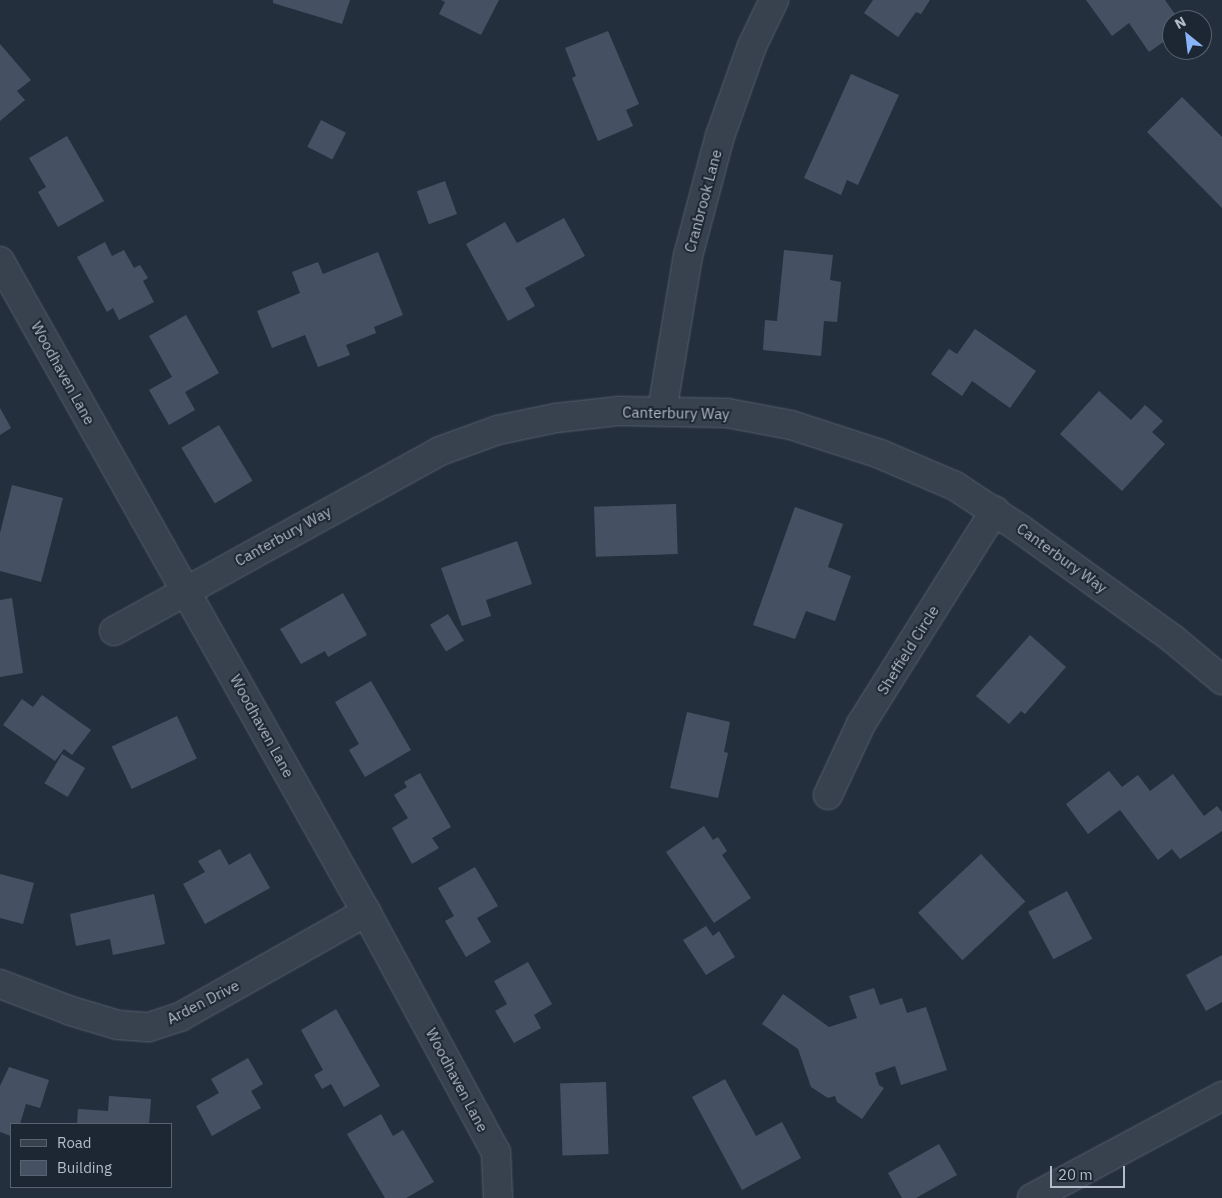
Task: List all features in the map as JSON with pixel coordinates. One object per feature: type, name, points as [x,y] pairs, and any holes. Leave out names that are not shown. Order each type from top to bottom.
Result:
[{"type":"street","name":"Cranbrook Lane","points":[[662,411],[688,256],[720,136],[764,3]]},
{"type":"street","name":"Woodhaven Lane","points":[[2,267],[366,912],[496,1152],[498,1198]]},
{"type":"street","name":"Canterbury Way","points":[[114,631],[185,589],[440,451],[498,430],[556,418],[662,411],[728,413],[790,425],[880,454],[955,486],[995,510],[1173,639],[1222,680]]},
{"type":"street","name":"Sheffield Circle","points":[[828,795],[861,724],[995,510]]},
{"type":"street","name":"Arden Drive","points":[[0,984],[71,1011],[118,1025],[149,1027],[180,1017],[366,912]]},
{"type":"street","points":[[1032,1198],[1222,1096]]},
{"type":"building","points":[[273,0],[350,0],[342,24],[273,3]]},
{"type":"building","points":[[441,0],[499,0],[481,35],[439,14],[445,2]]},
{"type":"building","points":[[873,0],[930,0],[921,14],[916,12],[898,37],[864,13]]},
{"type":"building","points":[[1086,0],[1165,0],[1172,10],[1162,10],[1162,43],[1149,52],[1129,23],[1112,36]]},
{"type":"building","points":[[608,31],[639,104],[626,110],[633,126],[598,141],[572,78],[576,76],[565,48]]},
{"type":"building","points":[[0,44],[31,80],[17,91],[25,100],[0,121]]},
{"type":"building","points":[[851,74],[899,95],[858,185],[847,180],[841,195],[804,178]]},
{"type":"building","points":[[1182,97],[1222,137],[1222,208],[1147,132]]},
{"type":"building","points":[[321,120],[346,133],[332,159],[307,147]]},
{"type":"building","points":[[67,136],[104,201],[58,227],[38,192],[46,187],[29,158]]},
{"type":"building","points":[[445,181],[457,214],[429,224],[417,191]]},
{"type":"building","points":[[564,218],[585,256],[525,288],[535,306],[508,321],[466,244],[505,222],[517,243]]},
{"type":"building","points":[[105,242],[112,256],[124,250],[134,268],[140,265],[148,278],[143,281],[154,302],[119,320],[113,308],[107,312],[77,257]]},
{"type":"building","points":[[784,250],[833,255],[830,280],[841,282],[837,322],[824,321],[821,356],[763,350],[765,320],[777,321]]},
{"type":"building","points":[[378,252],[403,315],[374,327],[376,333],[346,345],[350,355],[318,367],[305,335],[272,348],[257,311],[300,293],[292,272],[318,262],[323,274]]},
{"type":"building","points":[[186,315],[219,373],[185,392],[195,410],[169,425],[149,390],[172,377],[149,336]]},
{"type":"building","points":[[975,329],[1036,371],[1010,408],[972,381],[962,396],[931,374],[949,349],[957,354]]},
{"type":"building","points":[[1099,391],[1131,420],[1145,405],[1163,421],[1152,432],[1165,444],[1122,491],[1060,434]]},
{"type":"building","points":[[0,408],[11,428],[0,435]]},
{"type":"building","points":[[219,425],[252,481],[215,503],[181,448]]},
{"type":"building","points":[[12,485],[63,498],[41,582],[0,571],[0,533]]},
{"type":"building","points":[[676,504],[678,554],[596,557],[594,507]]},
{"type":"building","points":[[795,507],[843,524],[828,567],[851,576],[835,621],[806,611],[795,639],[753,625]]},
{"type":"building","points":[[517,541],[532,584],[486,600],[491,616],[462,626],[441,568]]},
{"type":"building","points":[[343,593],[367,635],[328,657],[325,651],[301,664],[280,629]]},
{"type":"building","points":[[12,598],[23,673],[0,677],[0,600]]},
{"type":"building","points":[[448,614],[464,641],[446,651],[430,625]]},
{"type":"building","points":[[1030,635],[1066,667],[1025,714],[1021,711],[1009,724],[976,696]]},
{"type":"building","points":[[371,681],[411,750],[365,777],[349,750],[359,744],[335,702]]},
{"type":"building","points":[[42,695],[91,730],[72,755],[64,749],[55,761],[3,725],[22,699],[33,707]]},
{"type":"building","points":[[687,712],[730,722],[724,752],[728,753],[718,798],[670,788]]},
{"type":"building","points":[[177,716],[197,759],[132,789],[112,746]]},
{"type":"building","points":[[62,754],[85,768],[68,797],[44,783]]},
{"type":"building","points":[[1109,771],[1122,787],[1138,775],[1150,791],[1173,774],[1204,816],[1217,806],[1222,812],[1222,831],[1180,859],[1172,849],[1158,860],[1120,810],[1088,834],[1066,804]]},
{"type":"building","points":[[420,773],[451,827],[432,838],[439,848],[412,864],[392,828],[408,818],[394,795],[407,787],[404,782]]},
{"type":"building","points":[[704,826],[713,840],[718,837],[727,851],[722,855],[751,898],[714,923],[666,852]]},
{"type":"building","points":[[220,849],[229,865],[250,853],[270,888],[205,924],[183,884],[205,872],[198,861]]},
{"type":"building","points":[[981,854],[1025,902],[962,960],[918,913]]},
{"type":"building","points":[[475,867],[498,906],[477,918],[491,942],[466,957],[445,921],[454,916],[438,888]]},
{"type":"building","points":[[0,874],[34,883],[23,924],[0,918]]},
{"type":"building","points":[[1067,891],[1092,939],[1054,959],[1028,912]]},
{"type":"building","points":[[154,894],[165,944],[113,955],[110,939],[76,946],[70,914]]},
{"type":"building","points":[[706,926],[713,936],[719,931],[735,957],[706,975],[683,940]]},
{"type":"building","points":[[1222,955],[1222,1002],[1206,1011],[1186,975]]},
{"type":"building","points":[[528,962],[552,1004],[534,1015],[541,1028],[514,1043],[495,1011],[507,1004],[494,981]]},
{"type":"building","points":[[874,988],[880,1005],[902,998],[907,1013],[926,1007],[947,1070],[901,1085],[895,1066],[875,1073],[879,1085],[884,1088],[862,1119],[837,1102],[835,1096],[828,1098],[811,1087],[798,1049],[762,1024],[783,994],[829,1027],[857,1018],[849,996]]},
{"type":"building","points":[[336,1009],[380,1086],[344,1107],[331,1084],[322,1089],[314,1075],[323,1070],[301,1030]]},
{"type":"building","points":[[248,1058],[263,1084],[251,1091],[261,1108],[212,1136],[196,1106],[219,1093],[211,1079]]},
{"type":"building","points":[[9,1067],[49,1080],[40,1108],[26,1104],[20,1123],[10,1123],[10,1136],[0,1132],[0,1086]]},
{"type":"building","points":[[725,1079],[756,1136],[782,1122],[801,1158],[742,1190],[692,1097]]},
{"type":"building","points":[[606,1082],[609,1154],[563,1156],[560,1084]]},
{"type":"building","points":[[109,1096],[151,1099],[149,1123],[77,1123],[78,1109],[108,1111]]},
{"type":"building","points":[[381,1114],[393,1136],[403,1130],[434,1182],[406,1198],[385,1198],[347,1134]]},
{"type":"building","points":[[939,1144],[957,1175],[916,1198],[902,1198],[888,1173]]}]
